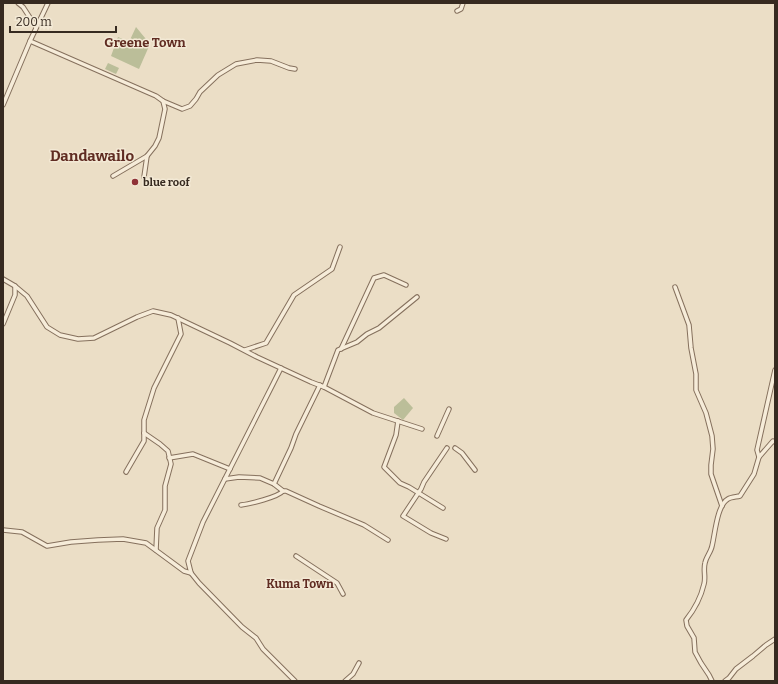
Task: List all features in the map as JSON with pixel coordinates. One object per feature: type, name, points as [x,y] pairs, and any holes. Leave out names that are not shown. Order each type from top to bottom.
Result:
[{"type":"street","points":[[18,3],[23,7],[36,28]]},
{"type":"street","points":[[3,105],[48,3]]},
{"type":"street","points":[[457,12],[461,9],[463,3]]},
{"type":"street","points":[[30,41],[156,96],[163,101],[182,109],[190,106],[200,92],[218,75],[236,64],[257,60],[271,61],[295,69]]},
{"type":"street","points":[[113,176],[147,156],[155,146],[159,138],[165,109],[163,101]]},
{"type":"street","points":[[144,177],[147,156]]},
{"type":"street","points":[[245,350],[266,343],[294,295],[332,269],[340,247]]},
{"type":"street","points":[[341,349],[374,278],[384,276],[406,285]]},
{"type":"street","points":[[3,279],[15,286],[27,296],[47,327],[60,335],[78,339],[94,338],[137,317],[153,311],[171,315],[322,386],[373,413],[422,429]]},
{"type":"street","points":[[3,324],[15,295],[15,286]]},
{"type":"street","points":[[675,287],[690,325],[690,348],[696,374],[696,390],[706,413],[712,436],[713,449],[711,474],[722,506]]},
{"type":"street","points":[[274,484],[296,434],[322,386],[338,350],[357,342],[378,328],[417,297]]},
{"type":"street","points":[[126,472],[144,440],[144,420],[154,388],[180,334],[178,318]]},
{"type":"street","points":[[281,368],[203,522],[188,561],[191,573],[199,583],[242,627],[256,638],[263,649],[295,681]]},
{"type":"street","points":[[759,458],[757,450],[775,370]]},
{"type":"street","points":[[436,436],[449,409]]},
{"type":"street","points":[[398,421],[396,436],[384,467],[400,483],[409,486],[443,508]]},
{"type":"street","points":[[144,433],[168,451],[171,464],[165,486],[165,510],[157,528],[156,550]]},
{"type":"street","points":[[712,681],[695,652],[694,638],[687,626],[686,620],[693,611],[704,585],[705,562],[712,547],[714,532],[722,506],[728,499],[740,496],[754,474],[759,458],[773,441],[775,442]]},
{"type":"street","points":[[446,539],[431,533],[403,516],[447,448]]},
{"type":"street","points":[[455,448],[462,452],[475,470]]},
{"type":"street","points":[[169,458],[192,454],[230,469]]},
{"type":"street","points":[[225,479],[239,477],[260,478],[283,490],[364,525],[388,540]]},
{"type":"street","points":[[241,505],[281,493],[283,490]]},
{"type":"street","points":[[3,530],[22,532],[47,546],[71,542],[123,539],[146,543],[184,571],[191,573]]},
{"type":"street","points":[[296,556],[337,583],[343,594]]},
{"type":"street","points":[[725,681],[736,669],[775,639]]},
{"type":"street","points":[[345,681],[353,674],[359,663]]},
{"type":"green space","points":[[136,27],[150,44],[139,69],[111,56],[118,37],[129,42]]},
{"type":"green space","points":[[108,63],[119,68],[116,74],[105,69]]},
{"type":"green space","points":[[404,398],[413,408],[403,420],[394,413],[394,407]]},
{"type":"place","name":"blue roof","points":[[135,182]]},
{"type":"district","name":"Greene Town","points":[[145,42]]},
{"type":"district","name":"Dandawailo","points":[[92,156]]},
{"type":"district","name":"Kuma Town","points":[[300,584]]}]
